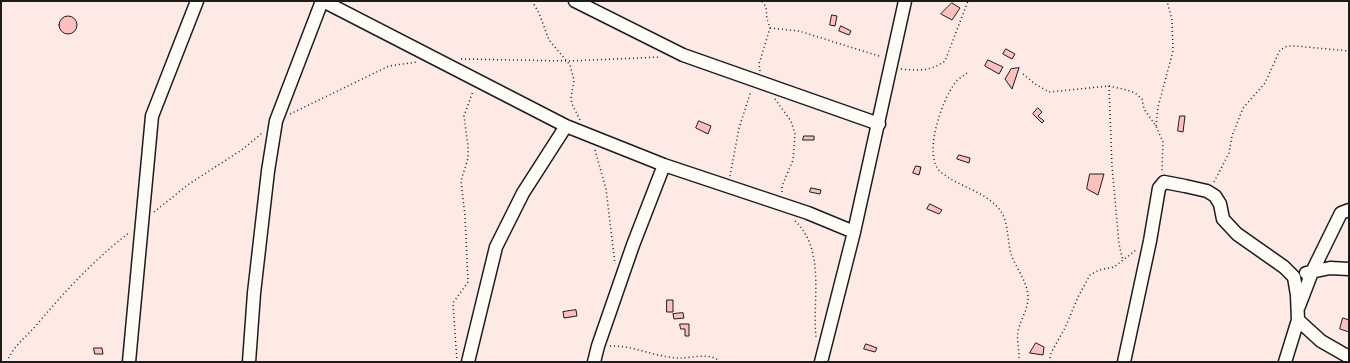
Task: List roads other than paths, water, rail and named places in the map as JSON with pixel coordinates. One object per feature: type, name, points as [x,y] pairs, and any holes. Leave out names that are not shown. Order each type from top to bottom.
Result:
[{"type":"street","points":[[249,362],[254,293],[268,171],[276,121],[323,1],[566,126],[664,165],[784,204],[854,232]]},
{"type":"street","points":[[575,1],[683,55],[878,124]]},
{"type":"street","points":[[820,362],[854,232],[905,1]]},
{"type":"street","points":[[129,362],[152,116],[195,2]]},
{"type":"street","points":[[468,362],[496,247],[523,193],[566,126]]},
{"type":"street","points":[[594,362],[598,346],[664,165]]},
{"type":"street","points":[[1124,362],[1150,241],[1156,201],[1161,183],[1168,182],[1207,191],[1215,196],[1220,204],[1223,219],[1237,234],[1284,267],[1294,277],[1298,315],[1321,341],[1349,357]]},
{"type":"street","points":[[1285,362],[1312,272],[1341,213],[1349,210]]},
{"type":"street","points":[[1294,277],[1330,268],[1349,269]]}]
